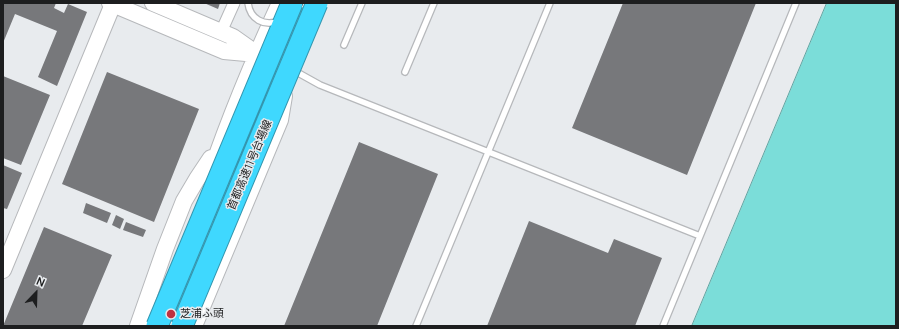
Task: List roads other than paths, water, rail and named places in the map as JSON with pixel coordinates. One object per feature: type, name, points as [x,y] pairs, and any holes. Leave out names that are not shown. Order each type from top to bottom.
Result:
[{"type":"highway","points":[[157,326],[284,3]]},
{"type":"highway","points":[[265,52],[292,3]]},
{"type":"highway","name":"首都高速11号台場線","points":[[181,326],[317,3]]},
{"type":"street","points":[[153,3],[265,52],[288,67]]},
{"type":"street","points":[[221,32],[234,3]]},
{"type":"street","points":[[152,326],[191,231],[220,145],[265,52],[280,3]]},
{"type":"street","points":[[181,326],[288,67],[317,3]]},
{"type":"street","points":[[3,270],[112,4],[224,50],[265,52]]},
{"type":"street","points":[[194,326],[280,120],[288,67]]},
{"type":"street","points":[[138,326],[165,249],[184,201],[220,145]]},
{"type":"lane","points":[[248,3],[252,14],[257,20],[263,23],[273,24],[291,15],[296,3]]},
{"type":"lane","points":[[344,45],[362,3]]},
{"type":"lane","points":[[405,72],[434,3]]},
{"type":"lane","points":[[416,326],[550,3]]},
{"type":"lane","points":[[663,326],[796,3]]},
{"type":"lane","points":[[288,67],[320,85],[700,236]]},
{"type":"water","points":[[827,3],[896,3],[896,326],[692,326]]},
{"type":"tram line","points":[[161,326],[292,3]]},
{"type":"tram line","points":[[172,326],[303,3]]},
{"type":"place","name":"芝浦ふ頭","points":[[171,314]]}]
